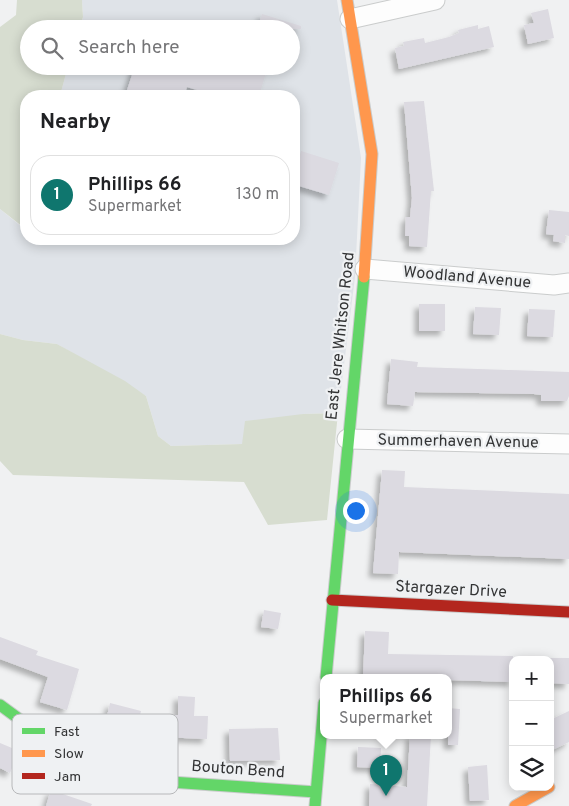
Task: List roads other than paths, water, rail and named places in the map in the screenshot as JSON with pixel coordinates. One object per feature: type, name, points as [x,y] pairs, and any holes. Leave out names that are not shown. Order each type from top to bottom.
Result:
[{"type":"street","name":"East Jere Whitson Road","points":[[326,674],[346,439],[365,269],[372,154],[347,0]]},
{"type":"street","points":[[350,19],[435,0]]},
{"type":"street","name":"Woodland Avenue","points":[[365,269],[554,285],[569,283]]},
{"type":"street","name":"Summerhaven Avenue","points":[[346,439],[569,444]]},
{"type":"street","name":"Stargazer Drive","points":[[332,600],[569,612]]},
{"type":"street","name":"Bouton Bend","points":[[0,705],[12,714]]},
{"type":"street","points":[[315,806],[321,739]]},
{"type":"street","name":"Bouton Bend","points":[[178,783],[316,792]]},
{"type":"street","points":[[515,806],[543,791]]},
{"type":"place","name":"Phillips 66","points":[[386,796]]}]
